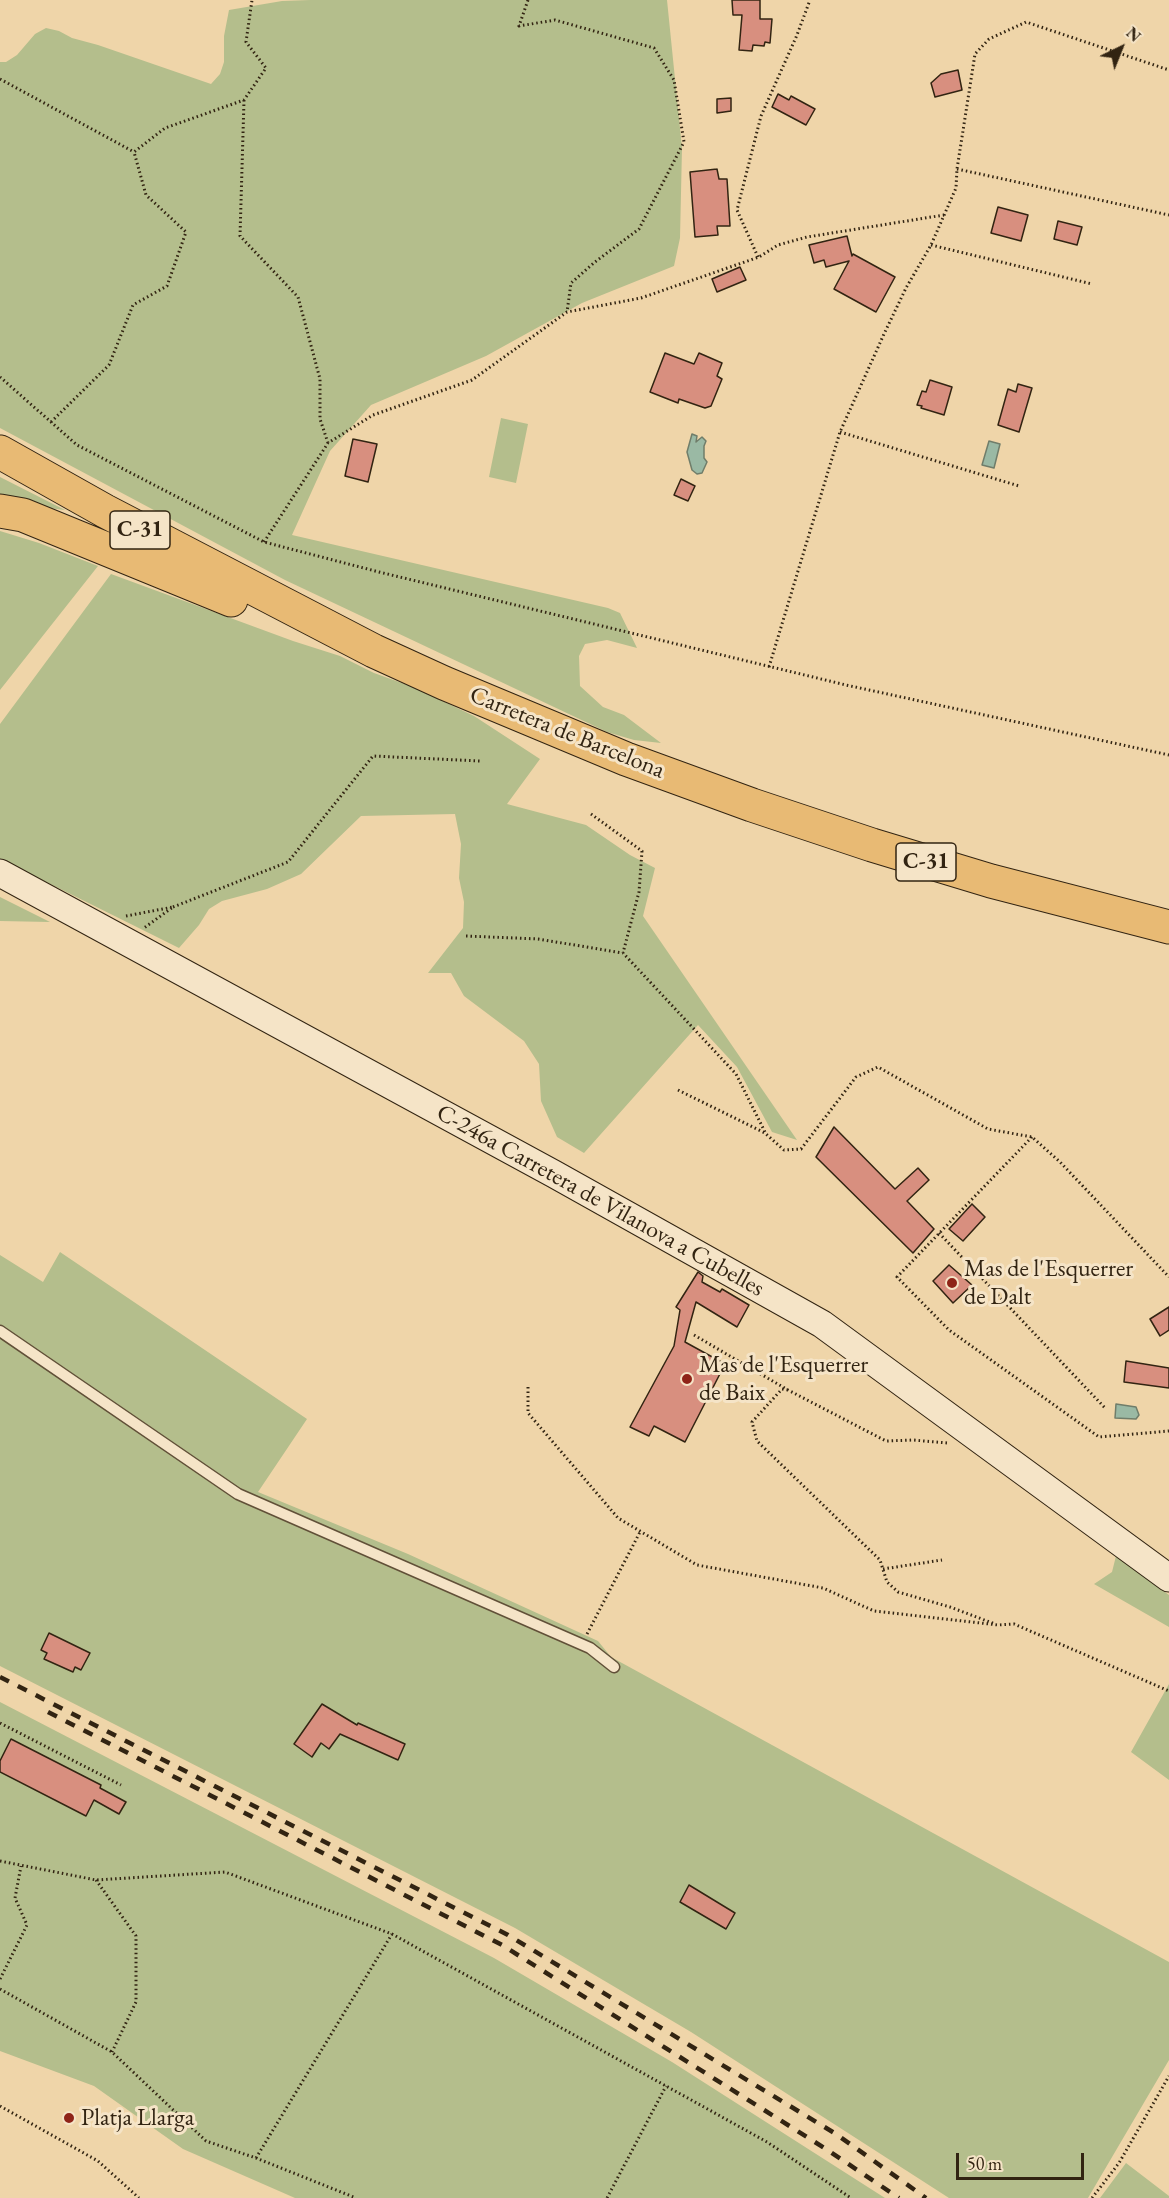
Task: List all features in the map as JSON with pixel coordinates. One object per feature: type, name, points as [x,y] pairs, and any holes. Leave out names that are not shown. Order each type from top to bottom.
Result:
[{"type":"highway","name":"Carretera de Barcelona","points":[[0,452],[105,511],[374,651],[627,759],[752,805],[872,845],[991,881],[1169,927]]},
{"type":"highway","points":[[0,511],[32,519],[281,621],[374,651]]},
{"type":"main road","name":"C-246a Carretera de Vilanova a Cubelles","points":[[0,873],[126,928],[554,1174],[822,1324],[1169,1578]]},
{"type":"lane","points":[[0,1330],[238,1494],[590,1647],[614,1667]]},
{"type":"path","points":[[252,0],[246,42],[266,68],[244,100],[240,236],[298,297],[320,379],[320,419],[328,443]]},
{"type":"path","points":[[528,0],[519,26],[555,20],[654,48],[674,80],[684,142],[639,230],[595,262],[571,283],[567,312]]},
{"type":"path","points":[[759,257],[737,210],[761,116],[810,0]]},
{"type":"path","points":[[769,667],[840,432],[902,297],[931,245],[956,188],[975,54],[983,44],[1026,22],[1169,70]]},
{"type":"path","points":[[0,79],[134,152],[146,195],[186,232],[167,286],[133,305],[109,365],[51,422]]},
{"type":"path","points":[[134,152],[165,128],[244,100]]},
{"type":"path","points":[[957,169],[1169,214]]},
{"type":"path","points":[[264,542],[328,443],[373,416],[472,380],[567,312],[641,298],[759,257],[778,245],[807,237],[944,215]]},
{"type":"path","points":[[931,245],[1092,284]]},
{"type":"path","points":[[0,377],[77,445],[264,542],[402,578],[857,688],[1169,755]]},
{"type":"path","points":[[840,432],[1019,486]]},
{"type":"path","points":[[126,928],[288,862],[373,756],[480,761]]},
{"type":"path","points":[[591,814],[642,851],[639,892],[623,953]]},
{"type":"path","points":[[126,928],[173,907]]},
{"type":"path","points":[[466,936],[538,939],[623,953],[736,1074],[765,1133]]},
{"type":"path","points":[[678,1090],[765,1133],[784,1150],[801,1149],[856,1077],[878,1067],[988,1130],[1032,1137],[1060,1162],[1169,1277]]},
{"type":"path","points":[[1032,1137],[897,1277],[949,1330],[1099,1437],[1169,1431]]},
{"type":"path","points":[[939,1233],[1106,1409]]},
{"type":"path","points":[[694,1335],[788,1390],[886,1441],[913,1440],[991,1446]]},
{"type":"path","points":[[528,1388],[528,1413],[618,1518],[697,1565],[822,1588],[874,1611],[998,1625],[1014,1624],[1169,1691]]},
{"type":"path","points":[[788,1390],[782,1389],[752,1422],[757,1441],[880,1560],[887,1582],[898,1592],[971,1614],[998,1625]]},
{"type":"path","points":[[581,1644],[640,1532]]},
{"type":"path","points":[[883,1569],[942,1560]]},
{"type":"path","points":[[0,1723],[121,1785]]},
{"type":"path","points":[[0,1861],[96,1880],[225,1872],[393,1934],[767,2142],[851,2198]]},
{"type":"path","points":[[0,1979],[27,1926],[15,1899],[21,1866]]},
{"type":"path","points":[[96,1880],[136,1936],[136,2002],[112,2052]]},
{"type":"path","points":[[256,2158],[393,1934]]},
{"type":"path","points":[[0,1989],[112,2052],[206,2141],[357,2198]]},
{"type":"path","points":[[1092,2198],[1119,2163],[1169,2076]]},
{"type":"path","points":[[607,2198],[666,2086]]},
{"type":"path","points":[[0,2106],[98,2161],[139,2198]]},
{"type":"shaded area","points":[[667,0],[682,148],[680,238],[674,266],[582,303],[486,356],[371,405],[330,451],[292,535],[608,608],[620,613],[637,648],[607,640],[585,644],[579,656],[580,686],[603,707],[624,715],[661,743],[634,740],[607,732],[285,580],[0,428],[0,62],[6,62],[17,55],[35,34],[46,28],[211,84],[220,74],[224,62],[224,36],[229,10],[282,1]]},
{"type":"shaded area","points":[[501,418],[528,424],[516,483],[489,477]]},
{"type":"shaded area","points":[[692,434],[697,436],[696,442],[702,437],[706,441],[704,458],[707,462],[702,473],[697,474],[692,470],[687,452]]},
{"type":"shaded area","points":[[989,441],[1000,444],[994,468],[982,465]]},
{"type":"shaded area","points":[[0,477],[65,510],[0,502]]},
{"type":"shaded area","points":[[0,531],[39,543],[98,566],[0,690]]},
{"type":"shaded area","points":[[111,574],[340,656],[374,673],[413,687],[474,716],[540,759],[507,804],[586,825],[630,855],[655,868],[643,916],[797,1140],[772,1132],[737,1067],[698,1025],[584,1153],[557,1137],[541,1101],[539,1064],[524,1041],[464,996],[451,973],[428,973],[463,928],[464,902],[459,878],[461,844],[455,814],[361,816],[301,874],[267,889],[222,901],[209,909],[199,925],[179,948],[0,859],[0,724]]},
{"type":"shaded area","points":[[0,897],[50,922],[0,921]]},
{"type":"shaded area","points":[[60,1252],[307,1419],[258,1492],[408,1554],[598,1641],[611,1657],[1169,1962],[1169,2060],[1088,2198],[949,2198],[691,2032],[515,1928],[0,1666],[0,1255],[43,1282]]},
{"type":"shaded area","points":[[1116,1404],[1136,1407],[1139,1415],[1136,1419],[1115,1418]]},
{"type":"shaded area","points":[[1116,1556],[1169,1595],[1169,1627],[1094,1584],[1112,1572]]},
{"type":"shaded area","points":[[1169,1684],[1169,1780],[1131,1752]]},
{"type":"shaded area","points":[[0,1702],[494,1958],[672,2062],[885,2198],[295,2198],[183,2149],[94,2086],[0,2051]]},
{"type":"shaded area","points":[[1126,2163],[1169,2196],[1169,2198],[1100,2198]]},
{"type":"building","points":[[732,0],[760,0],[760,19],[772,19],[770,43],[765,42],[764,46],[753,45],[752,51],[739,50],[742,15],[733,15]]},
{"type":"building","points":[[958,70],[962,90],[935,97],[931,83],[941,74]]},
{"type":"building","points":[[778,94],[789,100],[791,96],[815,109],[806,125],[772,107]]},
{"type":"building","points":[[731,98],[731,111],[717,113],[717,99]]},
{"type":"building","points":[[717,169],[719,179],[727,179],[730,226],[717,226],[718,235],[695,237],[690,172]]},
{"type":"building","points":[[998,207],[1028,215],[1021,241],[991,233]]},
{"type":"building","points":[[1058,221],[1082,227],[1077,245],[1054,239]]},
{"type":"building","points":[[847,236],[852,256],[853,254],[895,277],[876,312],[834,289],[849,261],[826,267],[824,260],[814,263],[809,245]]},
{"type":"building","points":[[740,267],[746,280],[717,292],[712,279]]},
{"type":"building","points":[[665,353],[694,364],[699,353],[722,363],[717,376],[722,379],[711,406],[705,408],[679,399],[678,403],[650,392]]},
{"type":"building","points":[[930,380],[952,387],[944,415],[917,405],[922,391],[926,392]]},
{"type":"building","points":[[1018,384],[1032,388],[1019,432],[998,425],[1008,389],[1016,392]]},
{"type":"building","points":[[353,439],[377,444],[368,482],[345,476]]},
{"type":"building","points":[[681,479],[695,486],[688,501],[674,495]]},
{"type":"building","points":[[834,1127],[895,1189],[918,1168],[929,1180],[907,1201],[934,1229],[913,1253],[816,1157]]},
{"type":"building","points":[[972,1204],[985,1217],[963,1241],[949,1229]]},
{"type":"building","name":"Mas de l'Esquerrer de Dalt","points":[[949,1265],[972,1285],[953,1303],[933,1281]]},
{"type":"building","name":"Mas de l'Esquerrer de Baix","points":[[698,1272],[703,1276],[702,1282],[720,1292],[722,1289],[749,1305],[737,1327],[696,1302],[685,1342],[725,1364],[685,1442],[654,1426],[649,1436],[630,1427],[674,1346],[680,1310],[676,1307]]},
{"type":"building","points":[[1169,1307],[1169,1330],[1160,1336],[1150,1319]]},
{"type":"building","points":[[1126,1361],[1169,1368],[1169,1388],[1124,1382]]},
{"type":"building","points":[[49,1633],[90,1653],[81,1670],[75,1667],[73,1672],[44,1659],[47,1653],[41,1650]]},
{"type":"building","points":[[322,1704],[357,1725],[358,1723],[405,1744],[398,1760],[340,1734],[329,1749],[321,1743],[312,1757],[294,1744]]},
{"type":"building","points":[[11,1739],[101,1785],[100,1788],[126,1802],[119,1814],[94,1800],[86,1816],[0,1772],[0,1761]]},
{"type":"building","points":[[689,1885],[735,1913],[726,1929],[680,1902]]},
{"type":"railway","points":[[0,1677],[508,1935],[836,2134],[926,2198]]},
{"type":"railway","points":[[48,1712],[502,1945],[826,2149],[899,2198]]},
{"type":"place","name":"Mas de l'Esquerrer de Dalt","points":[[952,1283]]},
{"type":"place","name":"Mas de l'Esquerrer de Baix","points":[[687,1379]]},
{"type":"place","name":"Platja Llarga","points":[[69,2118]]}]
